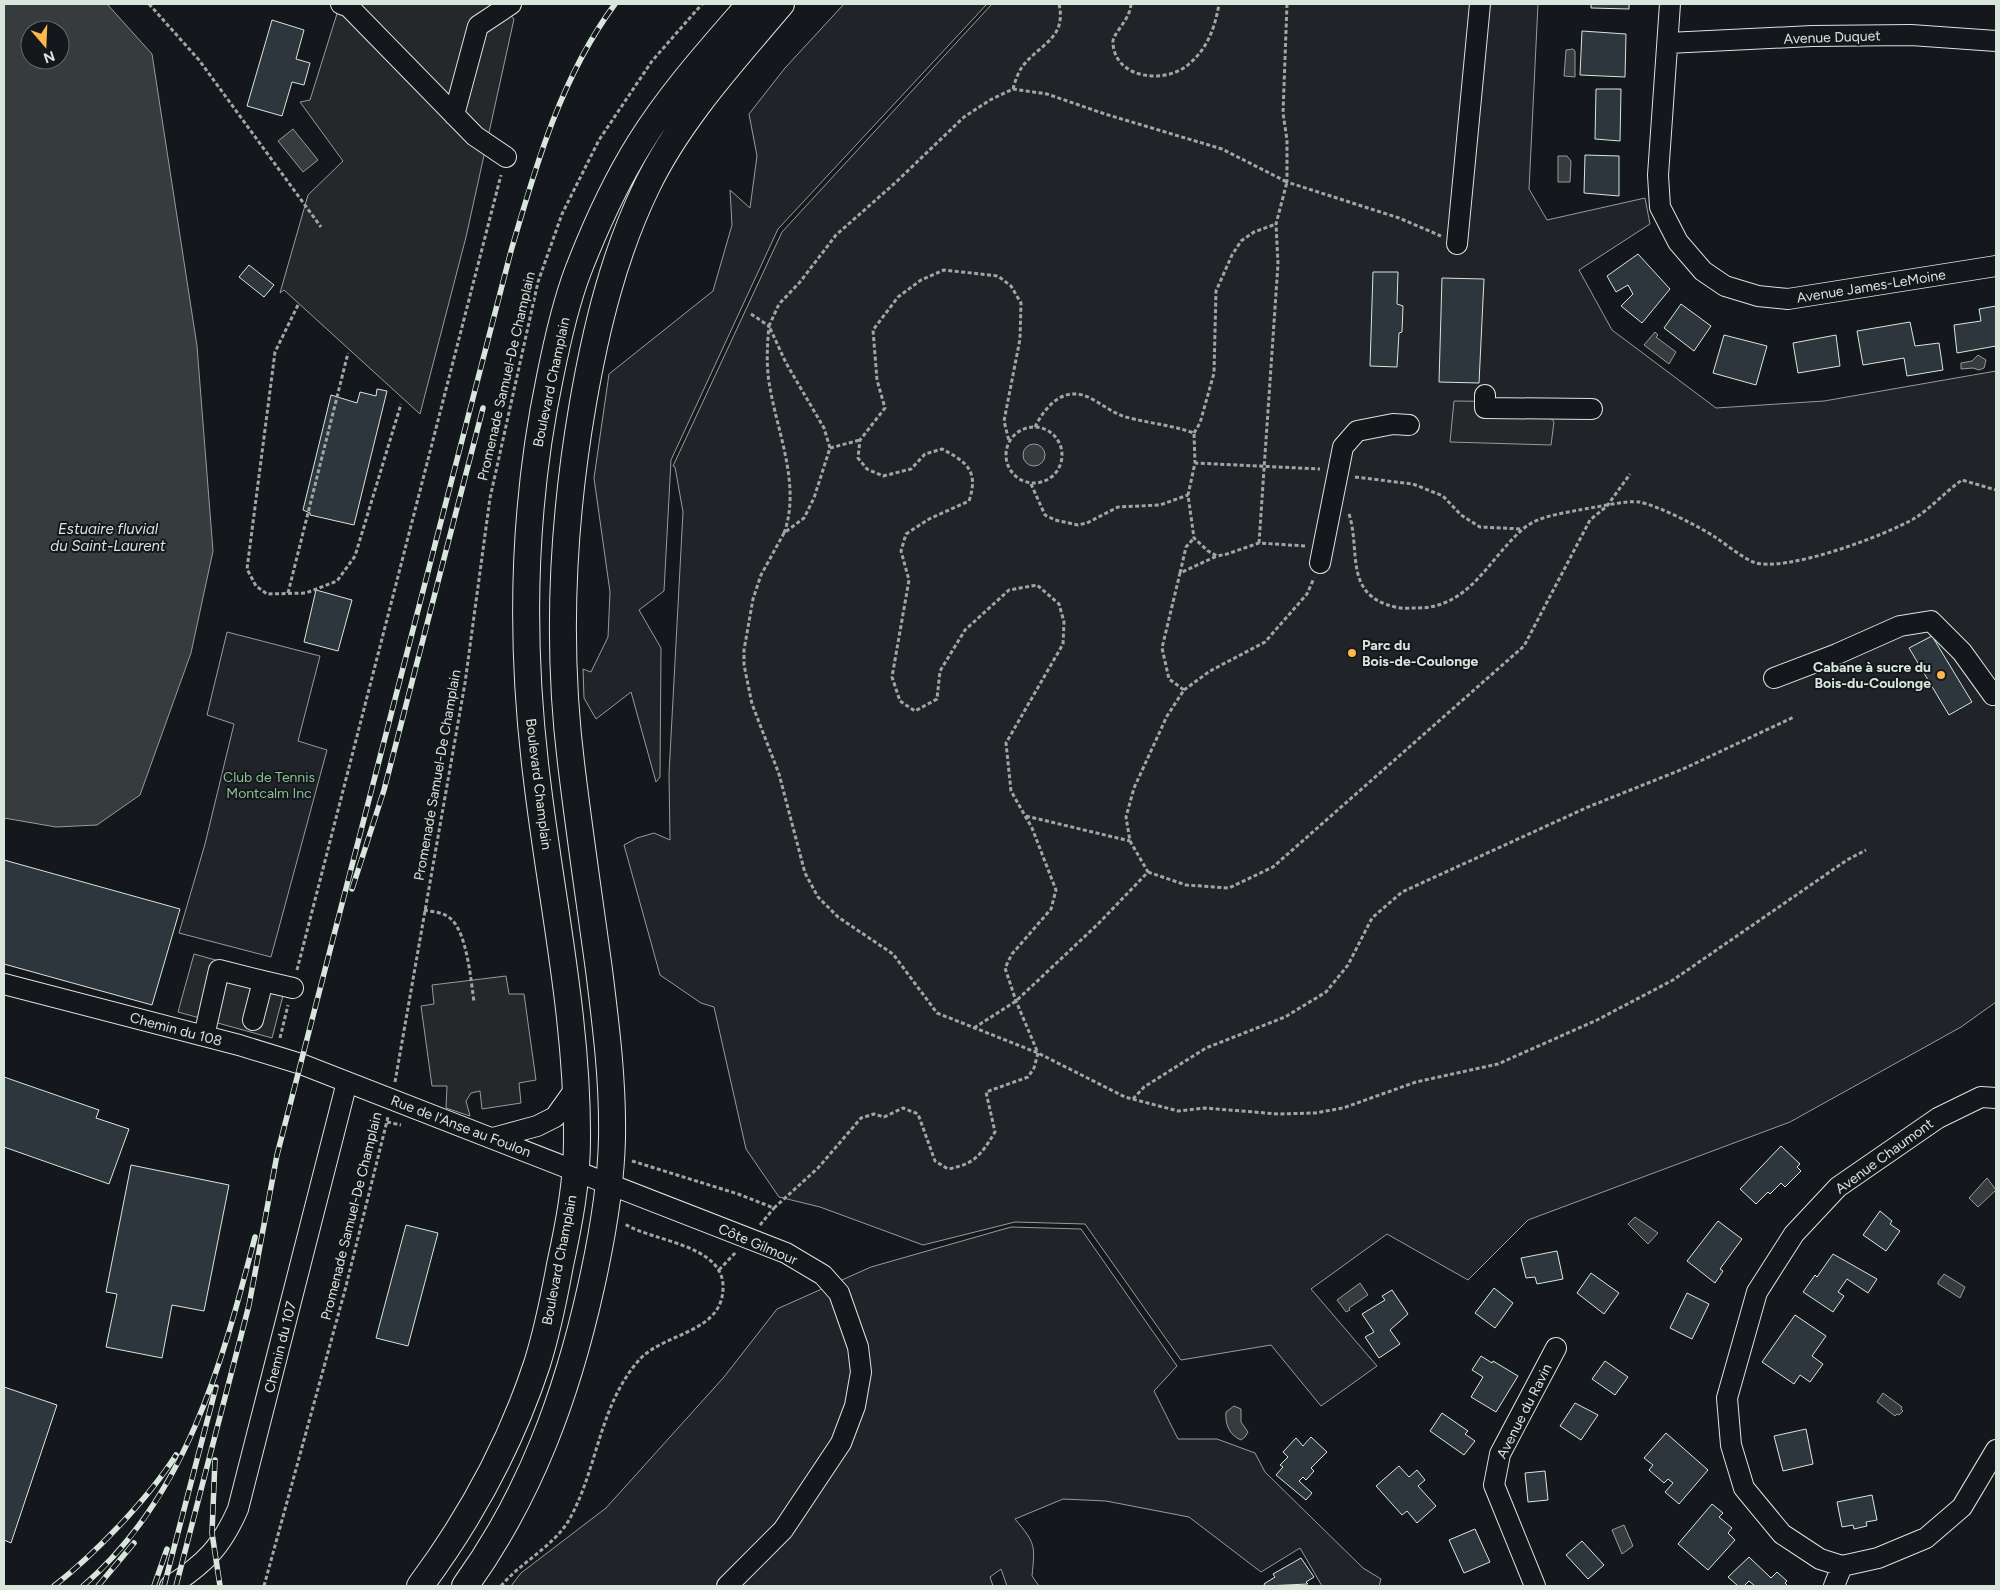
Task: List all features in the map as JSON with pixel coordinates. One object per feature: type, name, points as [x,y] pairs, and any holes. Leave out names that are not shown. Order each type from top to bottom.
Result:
[{"type":"main road","name":"Boulevard Champlain","points":[[420,1586],[444,1553],[472,1508],[504,1446],[537,1364],[553,1300],[569,1222],[575,1171],[577,1141],[575,1089],[565,978],[537,781],[529,700],[527,575],[529,530],[540,431],[557,342],[576,274],[620,176],[642,139],[669,102],[750,4]]},
{"type":"main road","points":[[465,1586],[510,1516],[534,1469],[557,1410],[584,1320],[619,1189],[612,1138],[609,1055],[571,765],[564,675],[563,597],[573,460],[600,320],[616,264],[647,186],[666,150],[692,113],[781,4]]},
{"type":"street","points":[[341,4],[349,7],[475,136],[506,157]]},
{"type":"street","points":[[454,115],[478,26],[511,4]]},
{"type":"street","points":[[1457,244],[1480,4]]},
{"type":"street","name":"Avenue James-LeMoine","points":[[1670,4],[1658,175],[1660,207],[1678,242],[1704,270],[1725,286],[1758,296],[1788,299],[1996,266]]},
{"type":"street","name":"Avenue Duquet","points":[[1668,44],[1812,36],[1911,35],[1996,41]]},
{"type":"street","points":[[1485,395],[1485,408],[1592,409]]},
{"type":"street","points":[[1321,556],[1343,447],[1357,431],[1393,424],[1409,425]]},
{"type":"street","points":[[1774,678],[1900,626],[1931,621],[1962,652],[1993,695],[1996,694]]},
{"type":"street","points":[[204,1036],[219,970],[293,988]]},
{"type":"street","points":[[253,1020],[263,981]]},
{"type":"street","name":"Chemin du 108","points":[[4,984],[276,1055],[347,1082]]},
{"type":"street","name":"Rue de l'Anse au Foulon","points":[[347,1082],[575,1171]]},
{"type":"street","name":"Chemin du 107","points":[[170,1586],[213,1552],[227,1534],[238,1508],[347,1082]]},
{"type":"street","points":[[493,1138],[537,1126],[555,1117],[575,1089]]},
{"type":"street","name":"Avenue Chaumont","points":[[1842,1566],[1820,1559],[1782,1534],[1744,1488],[1731,1445],[1727,1398],[1757,1292],[1794,1234],[1838,1187],[1938,1118],[1980,1097],[1996,1098]]},
{"type":"street","name":"Côte Gilmour","points":[[575,1171],[786,1253],[823,1275],[839,1293],[858,1347],[861,1372],[855,1406],[841,1443],[783,1530],[727,1586]]},
{"type":"street","name":"Avenue du Ravin","points":[[1535,1586],[1494,1485],[1500,1454],[1556,1348]]},
{"type":"street","points":[[1834,1586],[1842,1566],[1878,1558],[1926,1538],[1962,1507],[1996,1450]]},
{"type":"path","points":[[148,4],[199,60],[321,227]]},
{"type":"path","name":"Promenade Samuel-De Champlain","points":[[264,1586],[347,1280],[392,1099],[465,683],[490,498],[540,274],[562,214],[604,132],[652,61],[702,4]]},
{"type":"path","points":[[1013,89],[1023,66],[1056,33],[1060,23],[1059,4]]},
{"type":"path","points":[[1131,4],[1126,22],[1115,34],[1112,42],[1115,53],[1126,69],[1155,77],[1181,70],[1200,54],[1213,30],[1219,4]]},
{"type":"path","points":[[1259,543],[1278,264],[1276,224],[1287,182],[1287,140],[1283,113],[1287,4]]},
{"type":"path","points":[[1457,244],[1399,218],[1287,182],[1222,149],[1105,114],[1057,97],[1013,89],[990,100],[964,118],[836,235],[800,282],[779,304],[769,326],[766,352],[769,386],[785,454],[790,487],[789,519],[784,533],[761,575],[753,600],[747,626],[744,665],[752,704],[778,774],[805,873],[818,897],[838,917],[893,954],[937,1013],[1038,1053],[1132,1099],[1178,1111],[1205,1108],[1278,1114],[1315,1113],[1343,1108],[1416,1082],[1498,1064],[1597,1020],[1672,980],[1847,860],[1866,850]]},
{"type":"path","points":[[276,1055],[506,157]]},
{"type":"path","points":[[1217,556],[1208,551],[1194,538],[1188,495],[1195,463],[1194,433],[1200,423],[1214,373],[1216,291],[1232,255],[1241,241],[1254,232],[1276,224]]},
{"type":"path","points":[[627,1226],[619,1189],[632,1160],[738,1194],[774,1208],[818,1168],[862,1118],[874,1114],[884,1117],[903,1108],[918,1114],[935,1161],[948,1169],[967,1166],[984,1149],[996,1132],[986,1092],[1028,1076],[1034,1068],[1038,1053],[1016,1001],[1005,968],[1012,954],[1051,909],[1056,890],[1032,828],[1011,791],[1006,743],[1063,644],[1064,622],[1059,604],[1037,585],[1009,590],[966,630],[940,671],[937,699],[915,710],[900,701],[892,677],[909,580],[901,551],[906,534],[929,519],[969,501],[974,488],[971,473],[963,460],[942,449],[925,454],[911,469],[882,476],[867,469],[858,458],[860,440],[885,408],[877,380],[873,330],[898,297],[921,280],[944,270],[998,276],[1011,286],[1021,303],[1020,339],[1004,421],[1009,441]]},
{"type":"path","points":[[298,305],[275,352],[247,568],[256,586],[267,594],[306,593],[338,581],[354,556],[401,404]]},
{"type":"path","points":[[751,314],[769,326],[786,363],[824,428],[830,448],[814,498],[804,518],[784,533]]},
{"type":"path","points":[[288,594],[348,353]]},
{"type":"path","points":[[1035,427],[1044,409],[1057,398],[1069,394],[1082,395],[1111,411],[1130,418],[1174,426],[1194,433]]},
{"type":"path","points":[[1035,427],[1043,428],[1056,438],[1062,453],[1062,461],[1054,476],[1039,483],[1031,484],[1018,479],[1009,468],[1005,455],[1009,441],[1020,430],[1035,427]]},
{"type":"path","points":[[830,448],[860,440]]},
{"type":"path","points":[[1195,463],[1316,468],[1337,474],[1413,484],[1443,496],[1461,515],[1480,527],[1523,528]]},
{"type":"path","points":[[1180,573],[1217,556],[1237,552],[1259,543],[1321,556],[1307,594],[1264,642],[1210,671],[1184,690],[1167,716],[1134,788],[1126,817],[1130,841],[1148,872],[1186,885],[1229,888],[1273,867],[1524,646],[1590,520],[1607,506],[1630,474]]},
{"type":"path","points":[[1333,497],[1346,504],[1351,520],[1356,570],[1361,587],[1380,602],[1396,608],[1423,608],[1441,605],[1464,593],[1523,528],[1541,518],[1638,502],[1694,524],[1754,562],[1777,564],[1816,556],[1879,536],[1917,517],[1962,480],[1996,490]]},
{"type":"path","points":[[1031,484],[1045,515],[1054,520],[1078,525],[1087,523],[1118,507],[1160,505],[1188,495]]},
{"type":"path","points":[[1184,690],[1169,679],[1162,648],[1186,547],[1194,538]]},
{"type":"path","points":[[1132,1099],[1144,1087],[1206,1048],[1286,1017],[1326,992],[1348,965],[1372,918],[1402,892],[1588,807],[1683,769],[1794,717]]},
{"type":"path","points":[[1025,816],[1130,841]]},
{"type":"path","points":[[973,1028],[1016,1001],[1098,924],[1148,872]]},
{"type":"path","points":[[424,910],[442,914],[451,919],[458,929],[466,957],[474,1002]]},
{"type":"green space","points":[[844,4],[987,4],[778,229],[671,460],[664,591],[639,610],[661,648],[660,777],[656,782],[631,692],[596,719],[584,698],[583,669],[591,672],[608,637],[610,592],[594,478],[609,374],[713,291],[732,225],[730,190],[750,208],[757,156],[749,114],[785,68]]},
{"type":"green space","name":"Parc du Bois-de-Coulonge","points":[[992,4],[1538,4],[1529,189],[1547,220],[1645,198],[1650,224],[1579,270],[1612,330],[1716,408],[1824,401],[1996,371],[1996,1002],[1961,1027],[1790,1122],[1528,1220],[1468,1280],[1387,1234],[1311,1289],[1377,1366],[1321,1406],[1271,1345],[1181,1360],[1085,1224],[1015,1222],[923,1245],[820,1207],[779,1197],[746,1149],[714,1007],[701,1003],[660,975],[624,845],[637,838],[654,833],[670,840],[669,774],[683,512],[675,467],[673,466],[782,232]]},
{"type":"green space","name":"Club de Tennis Montcalm Inc","points":[[227,632],[320,656],[298,741],[327,750],[271,957],[179,933],[205,844],[234,724],[207,715]]},
{"type":"green space","points":[[1011,1227],[1081,1229],[1177,1366],[1154,1391],[1178,1439],[1217,1439],[1255,1453],[1265,1472],[1363,1568],[1381,1579],[1379,1586],[1322,1586],[1300,1548],[1261,1572],[1189,1517],[1106,1501],[1063,1499],[1015,1519],[1027,1534],[1032,1545],[1034,1558],[1032,1576],[1039,1586],[1007,1586],[1001,1569],[990,1577],[993,1586],[511,1586],[521,1573],[606,1508],[724,1377],[777,1309],[871,1267]]},
{"type":"shaded area","points":[[340,4],[501,4],[514,19],[466,237],[420,414],[284,290],[280,293],[308,195],[343,161],[300,102],[310,100]]},
{"type":"shaded area","points":[[1454,401],[1537,402],[1554,422],[1551,445],[1450,442]]},
{"type":"shaded area","points":[[194,954],[287,980],[272,1038],[178,1012]]},
{"type":"shaded area","points":[[506,976],[509,994],[524,994],[536,1080],[519,1083],[521,1103],[482,1109],[480,1091],[471,1093],[466,1101],[470,1116],[446,1108],[447,1086],[432,1086],[421,1006],[434,1004],[432,985]]},
{"type":"water","name":"Estuaire fluvial du Saint-Laurent","points":[[4,4],[107,4],[152,54],[197,346],[213,551],[191,653],[140,795],[97,825],[56,827],[4,818]]},
{"type":"water","points":[[1573,49],[1575,51],[1575,77],[1564,76],[1566,50]]},
{"type":"water","points":[[293,129],[318,160],[303,172],[278,141]]},
{"type":"water","points":[[1558,156],[1567,156],[1571,161],[1570,182],[1558,182]]},
{"type":"water","points":[[1655,332],[1658,335],[1656,337],[1676,352],[1669,364],[1644,345]]},
{"type":"water","points":[[1978,355],[1986,360],[1984,368],[1979,370],[1973,368],[1961,369],[1961,363],[1972,361]]},
{"type":"water","points":[[1034,444],[1042,447],[1045,455],[1042,463],[1034,466],[1026,463],[1023,455],[1026,447]]},
{"type":"water","points":[[1987,1178],[1996,1190],[1978,1207],[1969,1198]]},
{"type":"water","points":[[1635,1217],[1658,1233],[1648,1244],[1628,1224]]},
{"type":"water","points":[[1944,1274],[1965,1287],[1960,1298],[1938,1284]]},
{"type":"water","points":[[1360,1283],[1368,1295],[1346,1312],[1337,1300]]},
{"type":"water","points":[[1883,1393],[1902,1407],[1903,1411],[1899,1415],[1895,1416],[1877,1402]]},
{"type":"water","points":[[1234,1406],[1241,1409],[1241,1422],[1248,1432],[1241,1440],[1233,1435],[1226,1421],[1226,1412]]},
{"type":"water","points":[[1624,1525],[1633,1546],[1622,1554],[1612,1530]]},
{"type":"building","points":[[1591,4],[1629,4],[1629,9],[1591,8]]},
{"type":"building","points":[[272,20],[304,30],[296,59],[310,63],[304,85],[292,82],[282,116],[247,106]]},
{"type":"building","points":[[1582,31],[1626,34],[1625,77],[1580,75]]},
{"type":"building","points":[[1596,89],[1621,89],[1620,141],[1595,139]]},
{"type":"building","points":[[1585,155],[1619,156],[1619,196],[1584,193]]},
{"type":"building","points":[[1638,254],[1670,289],[1642,323],[1621,306],[1633,294],[1628,285],[1616,292],[1607,276]]},
{"type":"building","points":[[249,265],[274,285],[264,297],[239,277]]},
{"type":"building","points":[[1373,272],[1398,272],[1397,304],[1403,306],[1402,332],[1399,333],[1397,367],[1370,366]]},
{"type":"building","points":[[1442,278],[1484,279],[1479,383],[1439,382]]},
{"type":"building","points":[[1681,304],[1711,326],[1694,351],[1664,328]]},
{"type":"building","points":[[1996,306],[1996,346],[1957,353],[1954,325],[1981,321],[1979,309]]},
{"type":"building","points":[[1910,322],[1915,346],[1939,343],[1943,370],[1907,376],[1904,358],[1863,365],[1857,331]]},
{"type":"building","points":[[1724,335],[1767,346],[1756,385],[1713,373]]},
{"type":"building","points":[[1836,335],[1840,366],[1798,373],[1793,343]]},
{"type":"building","points":[[377,389],[387,391],[354,525],[310,515],[310,513],[303,510],[331,395],[357,403],[360,392],[376,396]]},
{"type":"building","points":[[316,590],[352,600],[338,651],[304,642]]},
{"type":"building","name":"Cabane à sucre du Bois-du-Coulonge","points":[[1932,636],[1972,702],[1949,715],[1909,648]]},
{"type":"building","points":[[4,860],[180,909],[152,1005],[4,964]]},
{"type":"building","points":[[4,1077],[99,1110],[96,1118],[129,1129],[109,1184],[4,1147]]},
{"type":"building","points":[[1781,1146],[1800,1164],[1797,1167],[1801,1171],[1785,1187],[1781,1183],[1756,1204],[1740,1189]]},
{"type":"building","points":[[131,1165],[229,1185],[204,1311],[172,1305],[162,1358],[106,1347],[117,1294],[106,1292]]},
{"type":"building","points":[[1880,1211],[1892,1221],[1890,1224],[1900,1231],[1886,1251],[1863,1235]]},
{"type":"building","points":[[1718,1221],[1742,1239],[1720,1269],[1723,1271],[1715,1283],[1687,1261]]},
{"type":"building","points":[[406,1225],[438,1233],[408,1346],[376,1338]]},
{"type":"building","points":[[1557,1251],[1563,1279],[1537,1284],[1535,1277],[1526,1278],[1521,1258]]},
{"type":"building","points":[[1833,1254],[1877,1279],[1868,1293],[1847,1279],[1838,1292],[1844,1296],[1833,1312],[1803,1292],[1815,1275],[1817,1277]]},
{"type":"building","points":[[1591,1273],[1619,1293],[1604,1314],[1577,1293]]},
{"type":"building","points":[[1494,1288],[1513,1303],[1495,1328],[1475,1313]]},
{"type":"building","points":[[1392,1290],[1408,1314],[1390,1330],[1400,1344],[1379,1358],[1365,1337],[1374,1332],[1362,1314],[1385,1300],[1382,1296]]},
{"type":"building","points":[[1687,1293],[1709,1304],[1692,1339],[1670,1328]]},
{"type":"building","points":[[1795,1315],[1826,1336],[1812,1356],[1823,1364],[1810,1382],[1800,1375],[1794,1384],[1762,1362]]},
{"type":"building","points":[[1481,1356],[1518,1376],[1496,1412],[1471,1397],[1483,1377],[1472,1370]]},
{"type":"building","points":[[1605,1361],[1628,1377],[1615,1395],[1592,1379]]},
{"type":"building","points":[[4,1387],[57,1405],[11,1543],[4,1540]]},
{"type":"building","points":[[1575,1403],[1598,1415],[1581,1440],[1560,1426]]},
{"type":"building","points":[[1442,1413],[1468,1431],[1465,1434],[1475,1441],[1464,1455],[1430,1431]]},
{"type":"building","points":[[1806,1429],[1813,1464],[1783,1471],[1774,1436]]},
{"type":"building","points":[[1666,1433],[1708,1470],[1679,1504],[1665,1492],[1673,1483],[1668,1479],[1664,1483],[1649,1470],[1653,1465],[1644,1458]]},
{"type":"building","points":[[1311,1437],[1327,1452],[1311,1468],[1314,1471],[1306,1480],[1303,1477],[1299,1481],[1312,1493],[1306,1500],[1276,1475],[1283,1467],[1280,1465],[1288,1457],[1283,1452],[1296,1438],[1303,1446]]},
{"type":"building","points":[[1399,1466],[1409,1477],[1417,1470],[1425,1480],[1418,1486],[1436,1506],[1417,1523],[1407,1511],[1402,1515],[1376,1486]]},
{"type":"building","points":[[1545,1471],[1548,1500],[1528,1502],[1525,1473]]},
{"type":"building","points":[[1872,1495],[1877,1520],[1866,1522],[1867,1526],[1854,1529],[1853,1525],[1842,1527],[1837,1502]]},
{"type":"building","points":[[1712,1504],[1723,1513],[1719,1517],[1732,1528],[1728,1533],[1735,1540],[1708,1570],[1678,1544]]},
{"type":"building","points":[[1475,1529],[1490,1562],[1464,1573],[1449,1540]]},
{"type":"building","points":[[1582,1541],[1604,1565],[1588,1579],[1566,1555]]},
{"type":"building","points":[[1749,1557],[1771,1578],[1777,1572],[1787,1581],[1785,1583],[1788,1586],[1755,1586],[1749,1581],[1744,1586],[1738,1586],[1728,1577]]},
{"type":"building","points":[[1301,1558],[1314,1577],[1306,1582],[1308,1584],[1265,1586],[1264,1584],[1275,1577],[1273,1574]]},
{"type":"railway","points":[[176,1586],[249,1305],[277,1155],[511,251],[530,186],[565,92],[579,61],[615,4]]},
{"type":"railway","points":[[352,889],[384,790],[483,408]]},
{"type":"railway","points":[[83,1586],[119,1551],[149,1512],[174,1470],[195,1426],[213,1380],[229,1333],[255,1237]]},
{"type":"railway","points":[[164,1586],[216,1387]]},
{"type":"railway","points":[[54,1586],[87,1558],[120,1525],[151,1489],[176,1455]]},
{"type":"railway","points":[[215,1460],[212,1533],[220,1586]]},
{"type":"railway","points":[[98,1586],[134,1543]]},
{"type":"railway","points":[[154,1586],[167,1549]]},
{"type":"place","name":"Parc du Bois-de-Coulonge","points":[[1352,653]]},
{"type":"place","name":"Cabane à sucre du Bois-du-Coulonge","points":[[1941,675]]}]
